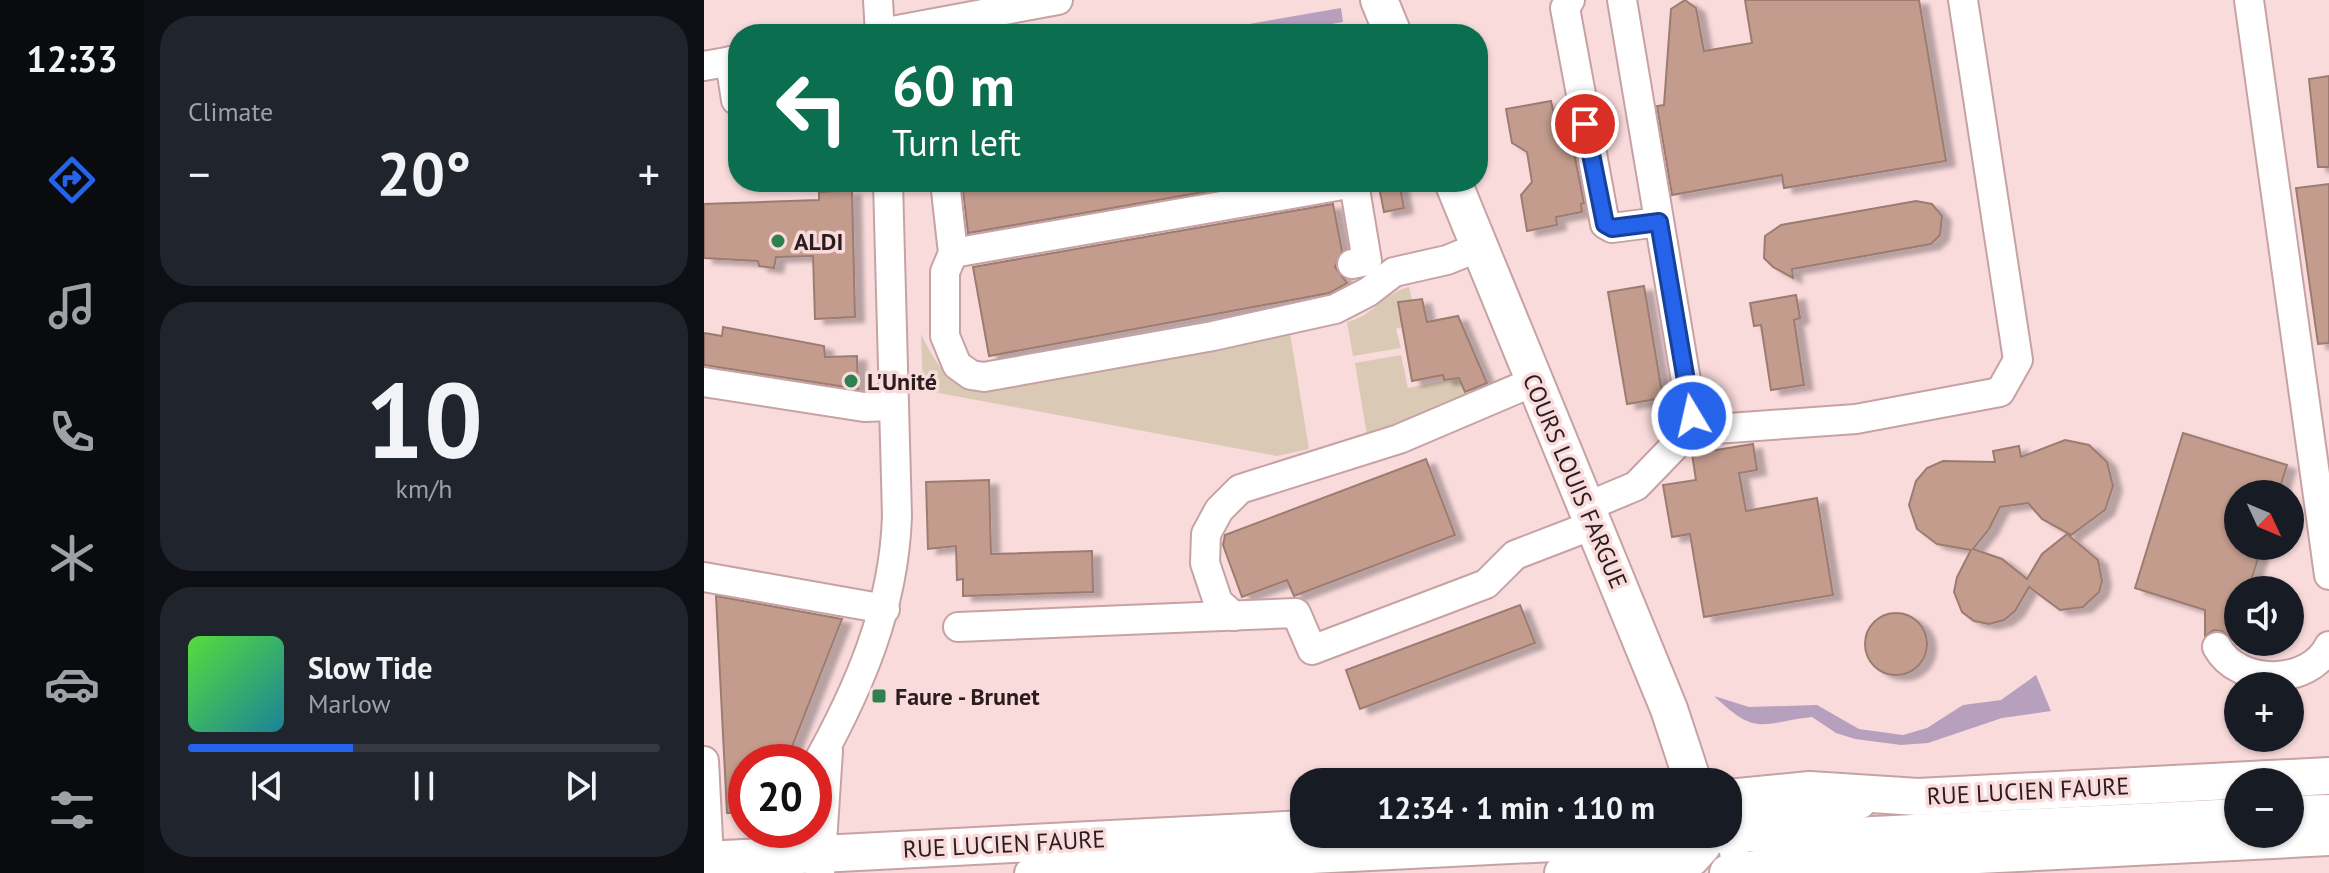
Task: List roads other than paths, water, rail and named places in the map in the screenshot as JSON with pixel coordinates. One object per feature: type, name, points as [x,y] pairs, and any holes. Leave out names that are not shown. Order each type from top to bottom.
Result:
[{"type":"main road","points":[[1379,0],[1389,24]]},
{"type":"main road","name":"COURS LOUIS FARGUE","points":[[1457,192],[1669,709],[1688,768]]},
{"type":"main road","name":"RUE LUCIEN FAURE","points":[[1742,832],[1810,790],[1918,797],[2329,776]]},
{"type":"main road","name":"RUE LUCIEN FAURE","points":[[706,860],[785,853],[821,863],[1290,830]]},
{"type":"main road","points":[[1740,848],[1783,865],[2066,862],[2329,837]]},
{"type":"main road","points":[[1563,873],[1583,867],[1691,858],[1710,848]]},
{"type":"street","points":[[878,0],[879,24]]},
{"type":"street","points":[[932,24],[1058,0]]},
{"type":"street","points":[[1570,0],[1565,8],[1599,210],[1605,224],[1612,228],[1659,222]]},
{"type":"street","points":[[1622,0],[1692,416],[1701,430],[1856,419],[2000,392],[2018,360],[1963,0]]},
{"type":"street","points":[[2249,0],[2324,492],[2329,575]]},
{"type":"street","points":[[821,863],[829,742],[860,680],[885,609],[897,527],[888,192]]},
{"type":"street","points":[[946,192],[953,253],[945,272],[945,336],[957,365],[984,377],[1213,336],[1335,309],[1368,292],[1394,272],[1447,260],[1479,247]]},
{"type":"street","points":[[953,253],[1302,192]]},
{"type":"street","points":[[1352,264],[1367,261],[1356,192]]},
{"type":"street","points":[[704,382],[864,407],[894,406]]},
{"type":"street","points":[[1234,616],[1218,602],[1205,563],[1206,534],[1219,510],[1240,489],[1399,439],[1533,382]]},
{"type":"street","points":[[958,627],[1296,613],[1312,650],[1486,584],[1515,555],[1590,516],[1636,486],[1697,423]]},
{"type":"street","points":[[704,577],[885,609]]},
{"type":"street","points":[[2217,647],[2239,671],[2258,678],[2306,668],[2325,654],[2329,646]]},
{"type":"street","points":[[704,761],[706,860]]},
{"type":"street","points":[[2304,810],[2329,809]]},
{"type":"street","points":[[1742,841],[2224,814]]},
{"type":"street","points":[[1029,873],[1590,848]]},
{"type":"place","name":"ALDI","points":[[778,241]]},
{"type":"place","name":"L'Unité","points":[[851,381]]},
{"type":"place","name":"Faure - Brunet","points":[[879,696]]}]
